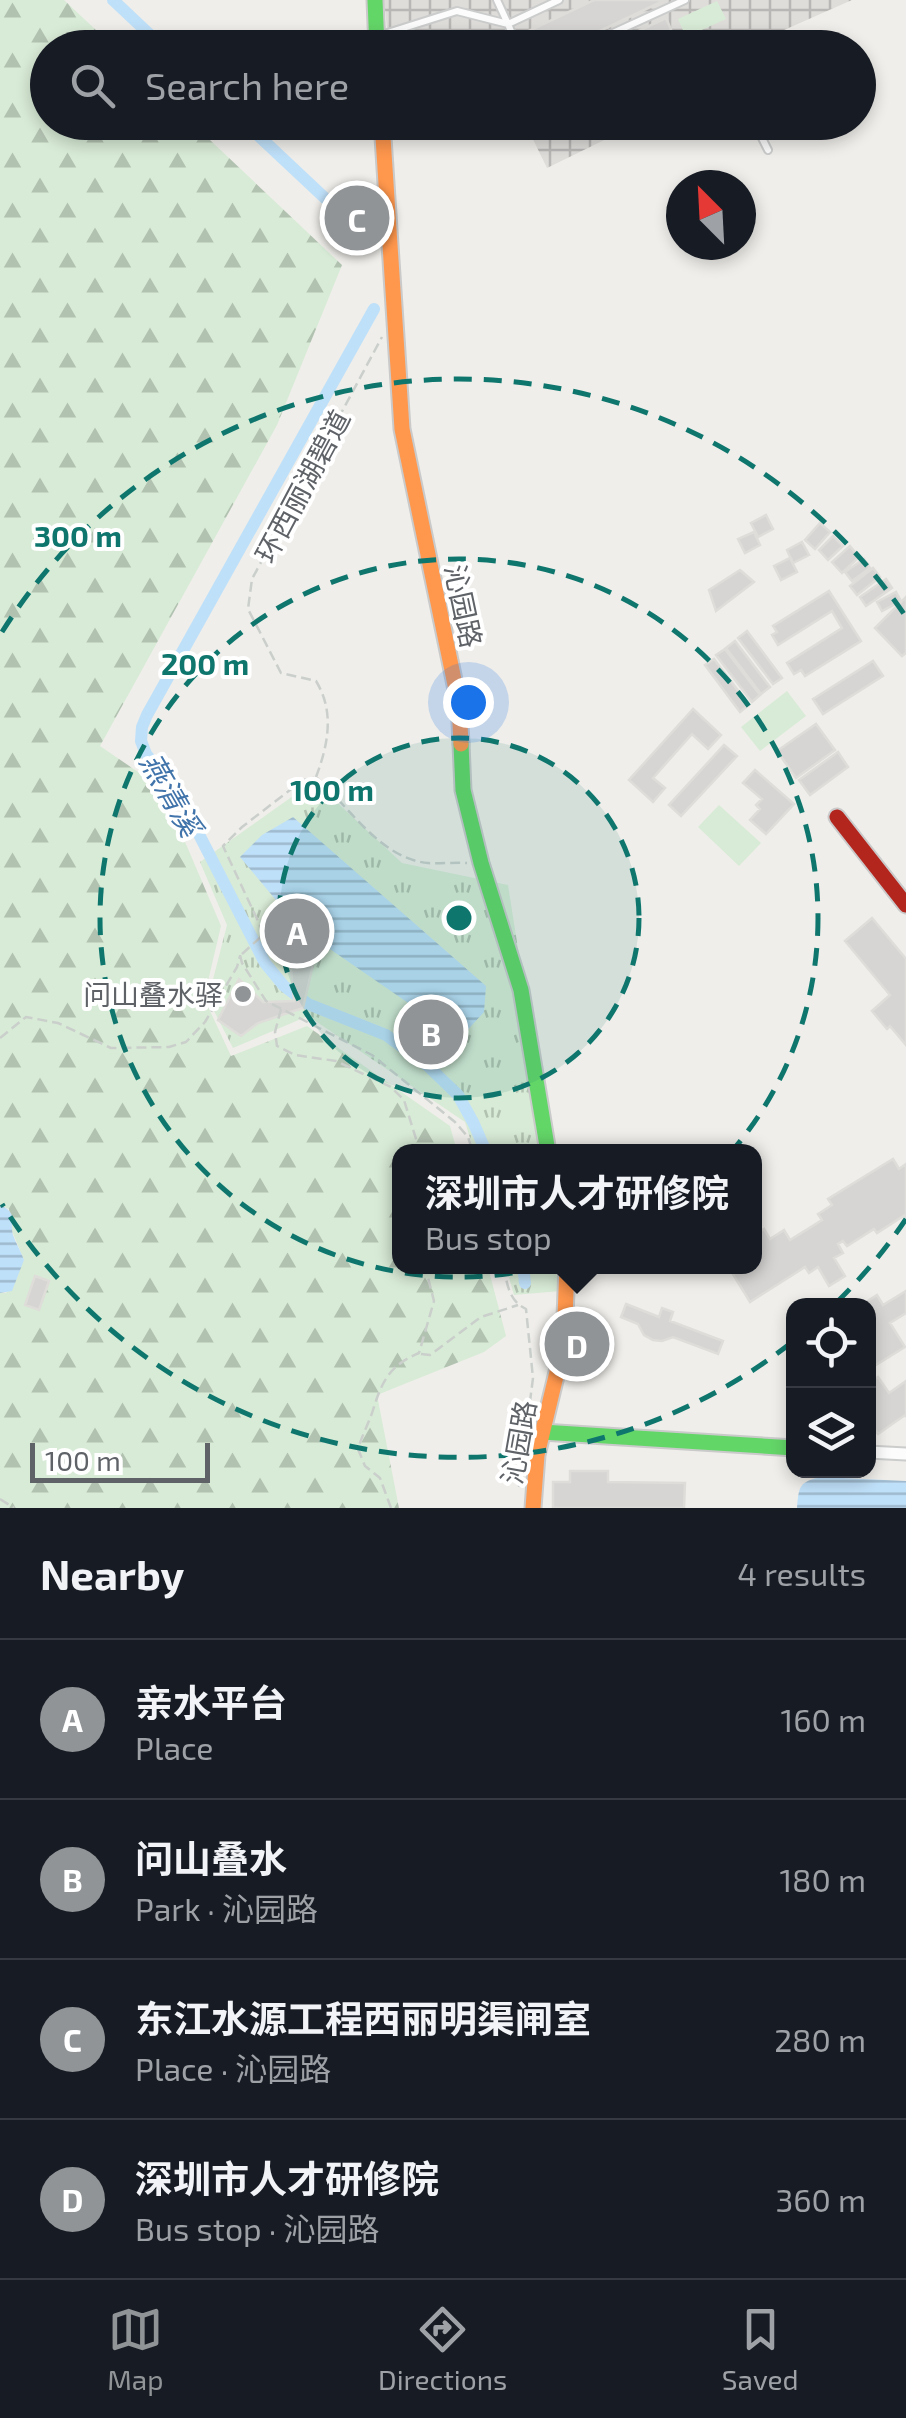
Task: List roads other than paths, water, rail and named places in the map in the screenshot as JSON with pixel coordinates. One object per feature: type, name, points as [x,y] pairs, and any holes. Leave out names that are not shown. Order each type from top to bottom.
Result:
[{"type":"street","points":[[375,0],[376,30]]},
{"type":"street","name":"沁园路","points":[[383,140],[402,429],[459,704],[463,790],[481,864],[521,990],[547,1144]]},
{"type":"street","points":[[837,818],[906,905]]},
{"type":"street","name":"沁园路","points":[[534,1508],[532,1482],[568,1318],[567,1274]]},
{"type":"street","points":[[542,1432],[786,1447]]},
{"type":"street","points":[[876,1452],[906,1454]]},
{"type":"lane","points":[[458,12],[462,0]]},
{"type":"lane","points":[[496,0],[510,30]]},
{"type":"lane","points":[[409,30],[458,12],[508,24],[559,0]]},
{"type":"lane","points":[[620,30],[686,0]]},
{"type":"lane","points":[[763,140],[768,150]]},
{"type":"water","points":[[293,817],[486,986],[484,1012],[462,1036],[327,947],[290,917],[240,857],[262,835]]},
{"type":"water","points":[[0,1205],[11,1214],[13,1235],[24,1260],[12,1291],[0,1293]]},
{"type":"water","points":[[808,1481],[906,1481],[906,1508],[797,1508],[802,1486]]},
{"type":"waterway","points":[[113,0],[145,30]]},
{"type":"waterway","points":[[263,140],[344,216]]},
{"type":"waterway","name":"燕清溪","points":[[374,309],[147,715],[141,741],[187,811],[265,963],[284,986],[308,1004],[386,1035],[428,1066],[458,1095],[483,1144]]},
{"type":"waterway","name":"燕清溪","points":[[524,1274],[525,1283]]},
{"type":"place","name":"东江水源工程西丽明渠闸室","points":[[357,218]]},
{"type":"place","name":"亲水平台","points":[[297,931]]},
{"type":"place","name":"问山叠水驿","points":[[243,994]]},
{"type":"place","name":"问山叠水","points":[[431,1032]]},
{"type":"place","name":"深圳市人才研修院","points":[[577,1344]]}]
